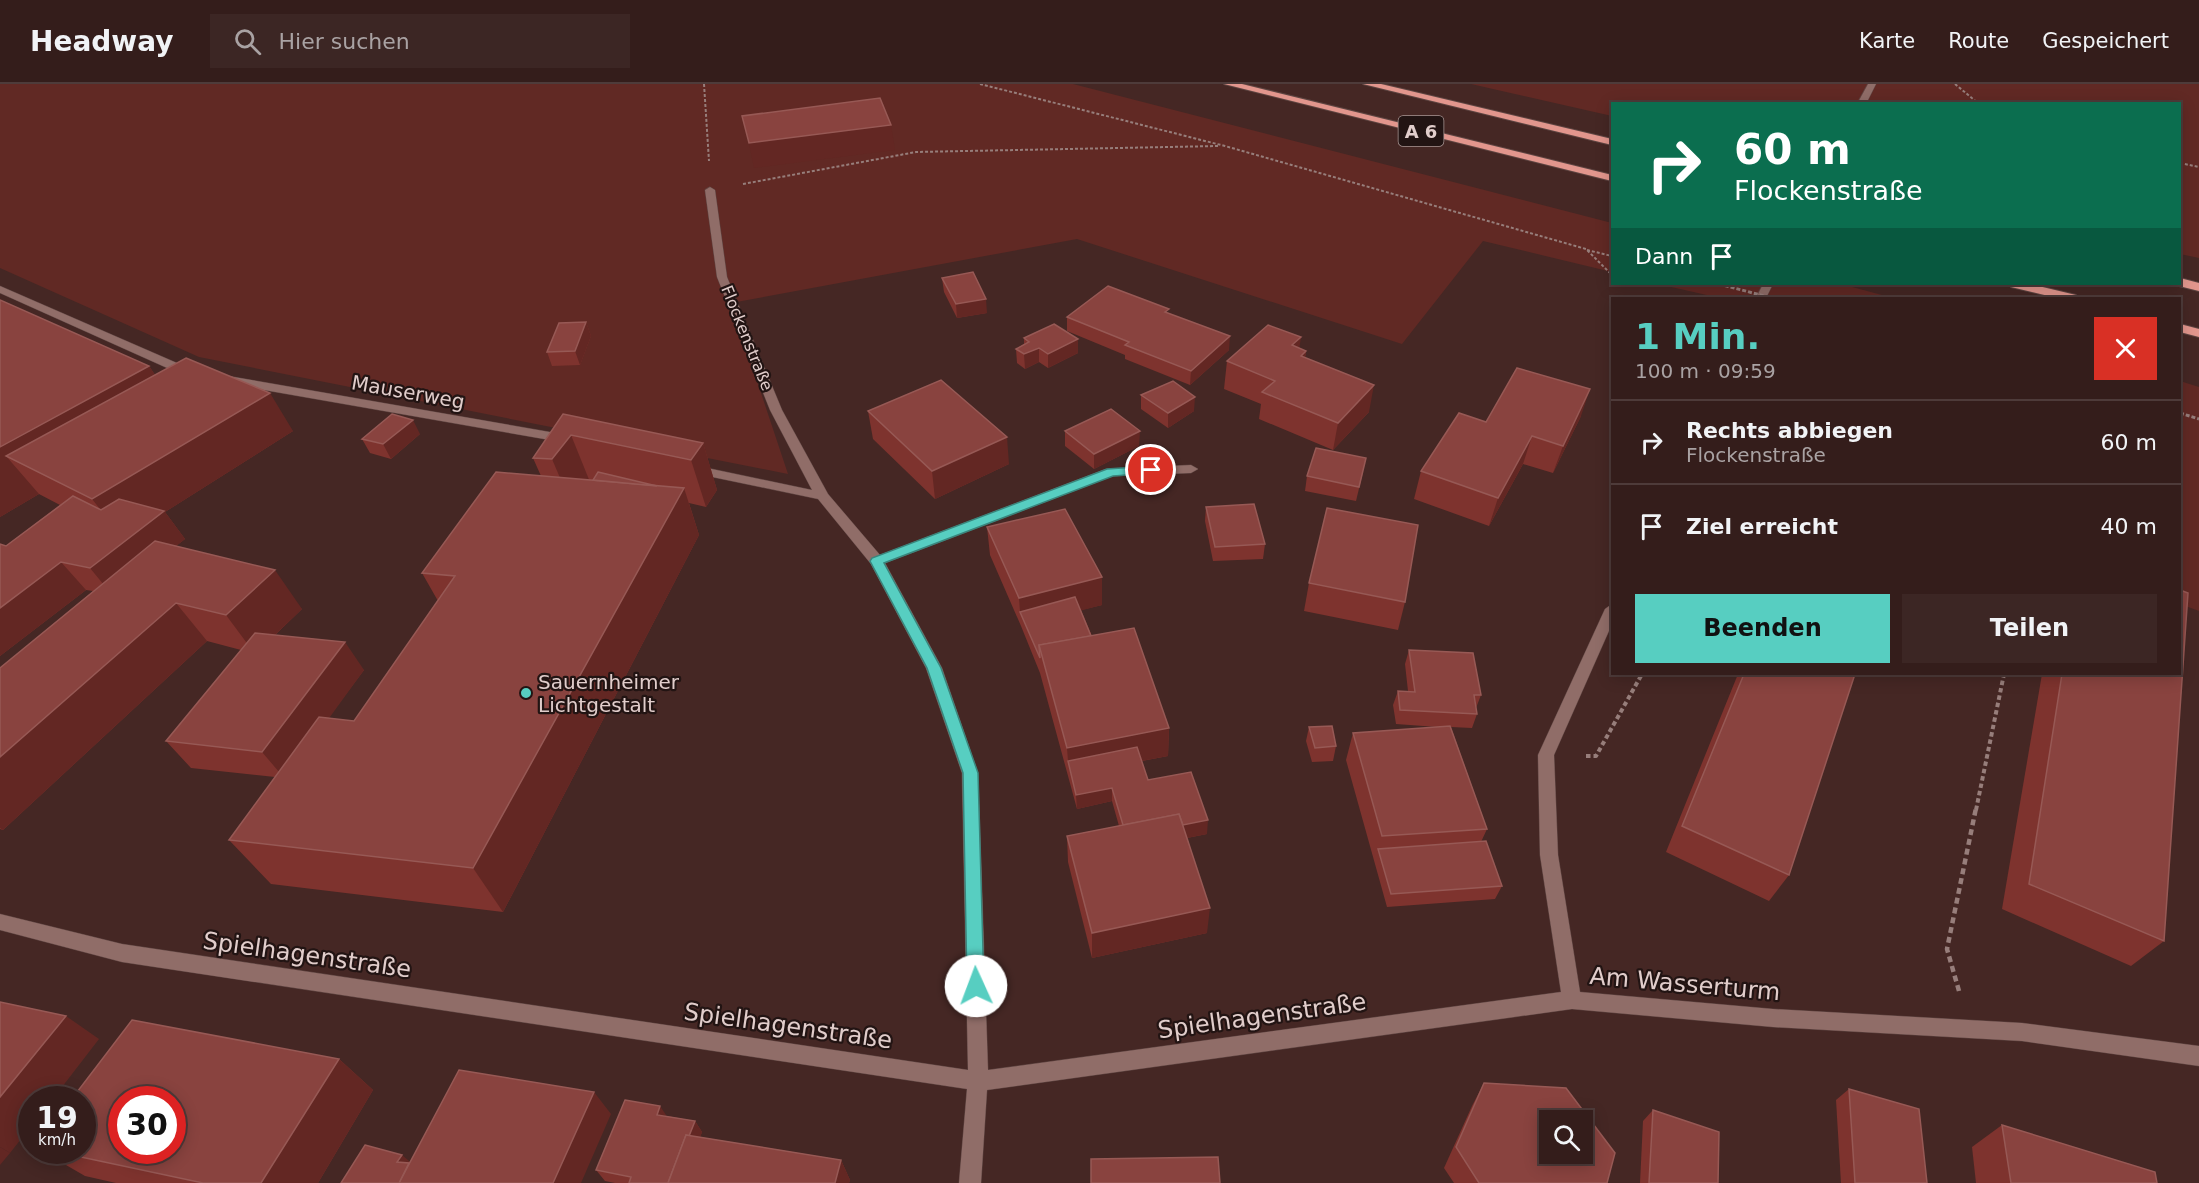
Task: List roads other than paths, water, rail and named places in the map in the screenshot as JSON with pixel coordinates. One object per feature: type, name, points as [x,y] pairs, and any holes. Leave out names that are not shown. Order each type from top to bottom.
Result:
[{"type":"highway","name":"A 6","points":[[1229,84],[1611,178]]},
{"type":"highway","name":"A 6","points":[[1368,84],[1611,142]]},
{"type":"highway","points":[[2181,282],[2199,287]]},
{"type":"highway","points":[[2020,285],[2067,297]]},
{"type":"highway","points":[[2181,328],[2199,333]]},
{"type":"street","points":[[1863,102],[1872,84]]},
{"type":"street","name":"Flockenstraße","points":[[710,190],[722,277],[776,410],[822,496],[877,561],[934,668],[970,773],[978,1081],[970,1183]]},
{"type":"street","name":"Mauserweg","points":[[0,290],[187,373],[582,442]]},
{"type":"street","points":[[682,466],[822,496]]},
{"type":"street","points":[[877,561],[1112,472],[1191,468]]},
{"type":"street","name":"Am Wasserturm","points":[[1611,611],[1546,755],[1549,855],[1572,1000],[1773,1018],[2022,1032],[2199,1056]]},
{"type":"street","name":"Spielhagenstraße","points":[[0,922],[122,953],[978,1081],[1572,1000]]},
{"type":"place","name":"Sauernheimer Lichtgestalt","points":[[526,693]]}]
